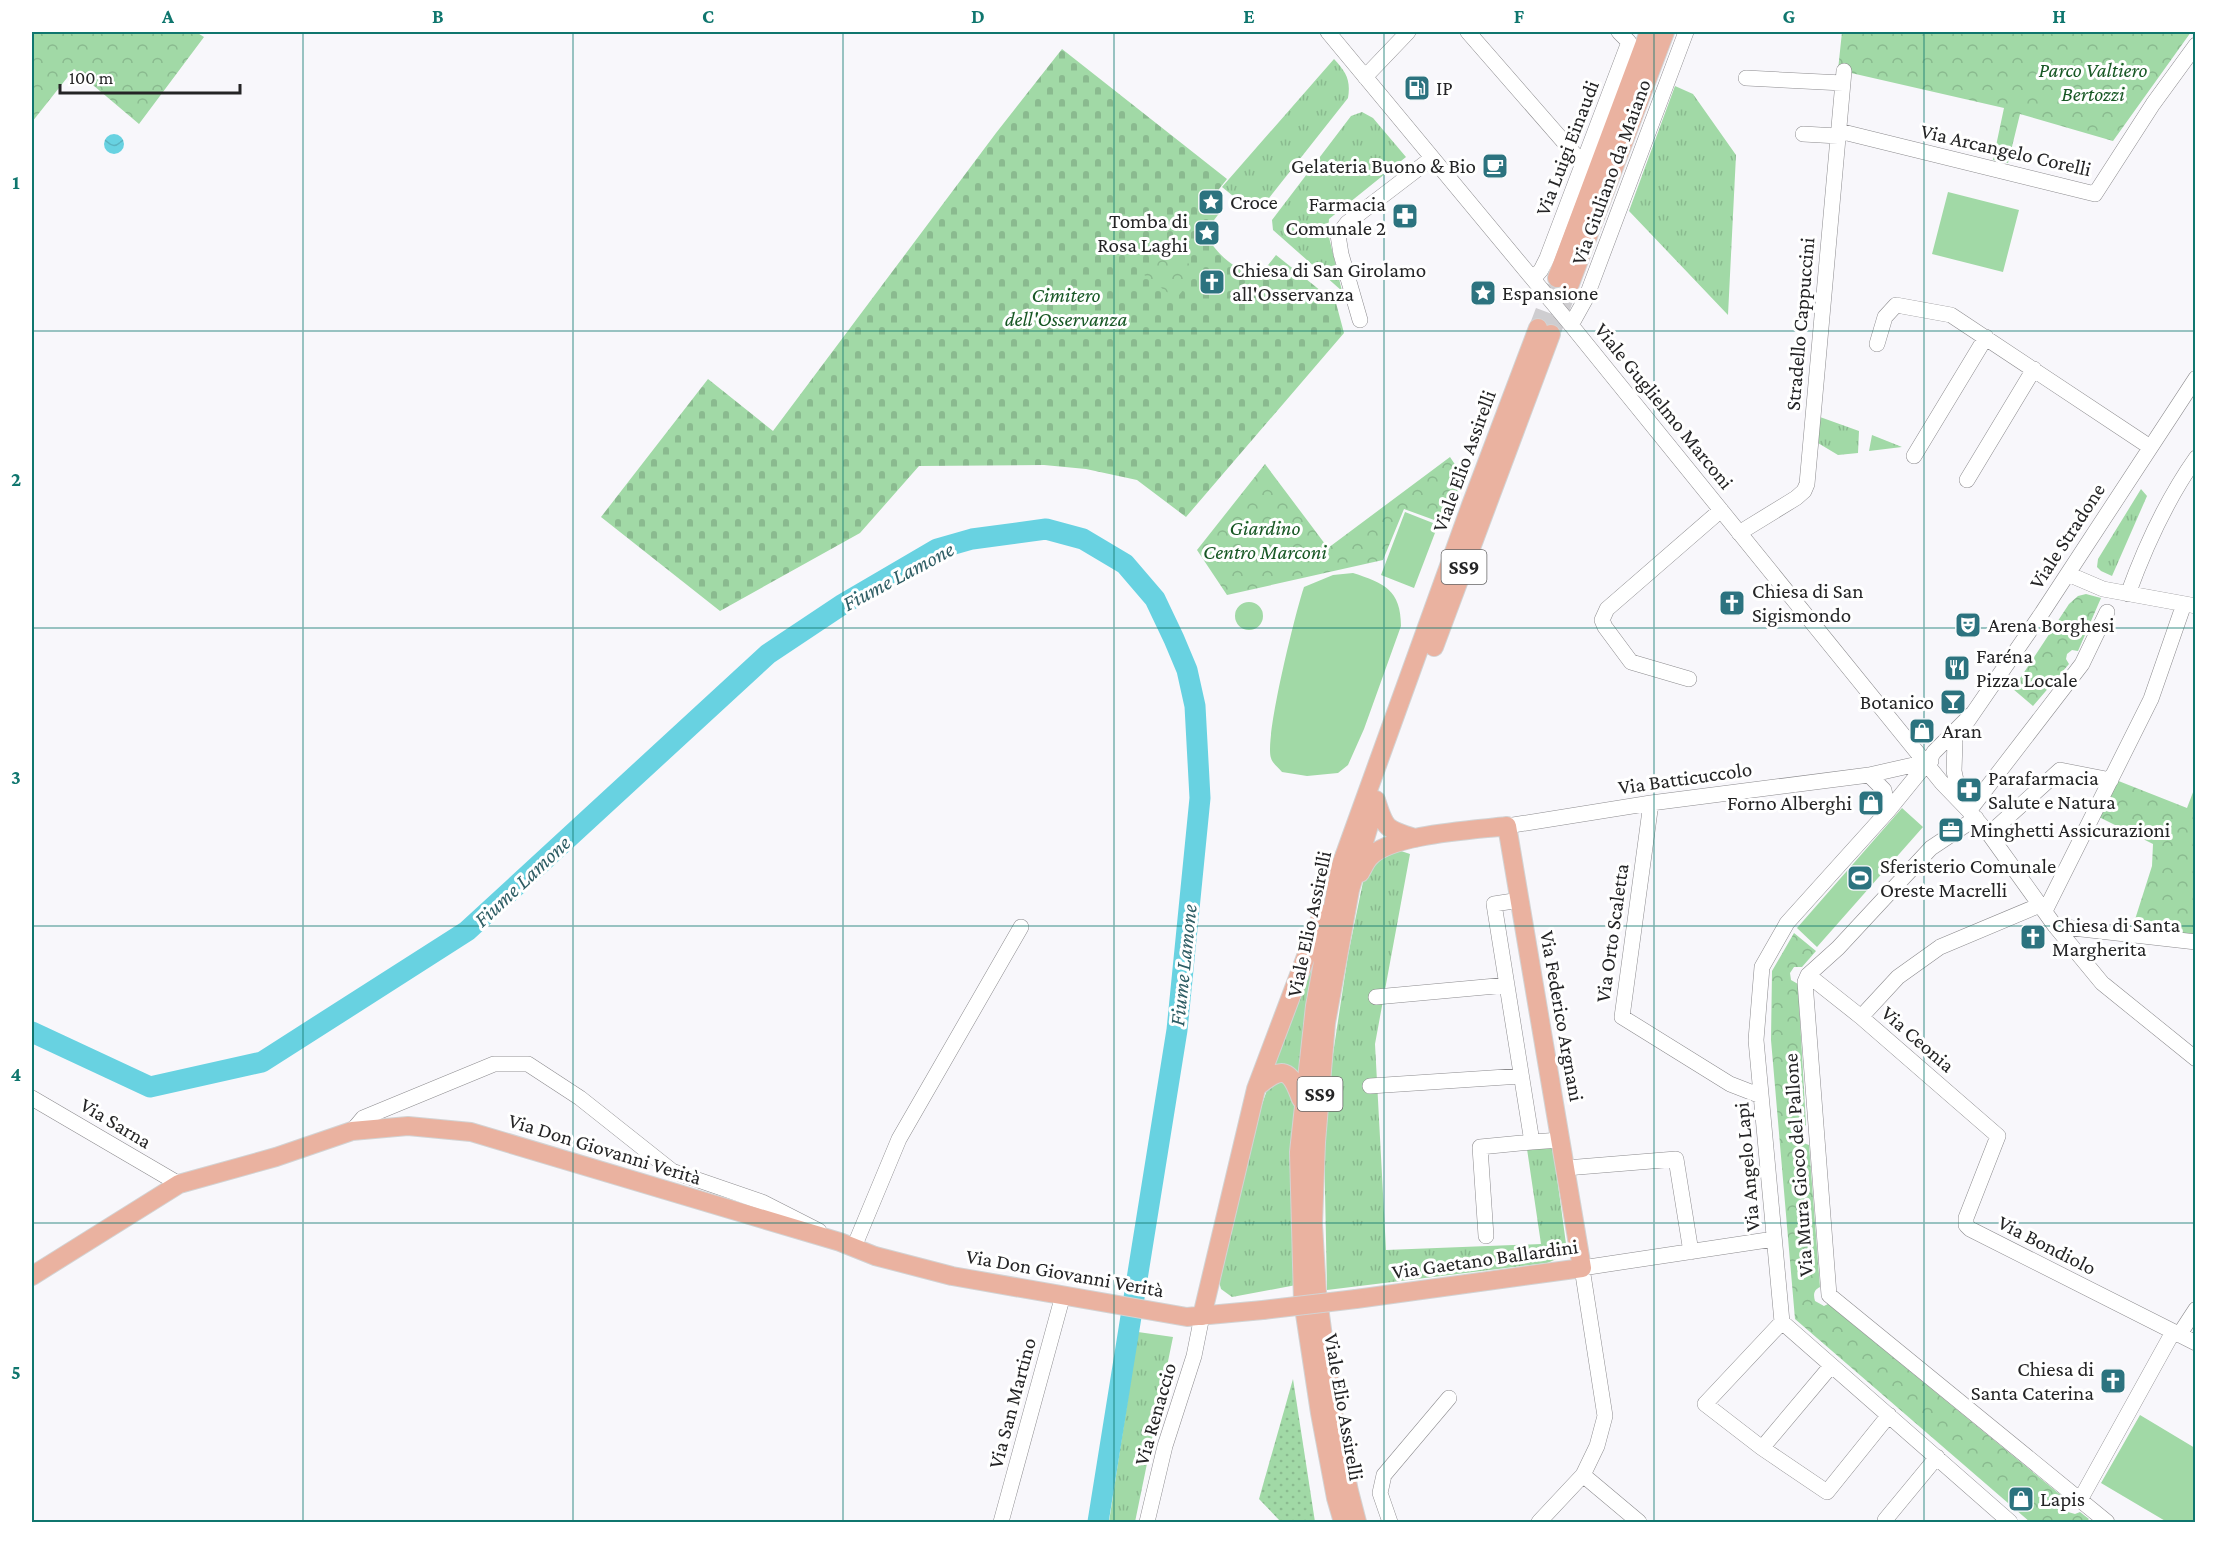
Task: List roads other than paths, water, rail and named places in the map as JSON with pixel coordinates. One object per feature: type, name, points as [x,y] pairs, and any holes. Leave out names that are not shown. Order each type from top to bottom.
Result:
[{"type":"main road","points":[[1649,32],[1563,281],[1665,32]]},
{"type":"main road","name":"Viale Elio Assirelli","points":[[1343,1522],[1336,1498],[1320,1413],[1304,1301],[1299,1152],[1315,1006],[1340,867],[1471,505],[1545,331],[1376,800],[1350,890],[1326,1023],[1316,1142],[1313,1224],[1317,1292],[1335,1419],[1348,1491],[1357,1522]]},
{"type":"main road","points":[[1376,800],[1384,823],[1393,832],[1415,838]]},
{"type":"main road","points":[[1350,890],[1370,857],[1386,846],[1415,838],[1507,826]]},
{"type":"main road","name":"Via Federico Argnani","points":[[1507,826],[1582,1268]]},
{"type":"main road","points":[[1194,1317],[1256,1089],[1340,867]]},
{"type":"main road","points":[[1256,1089],[1272,1074],[1285,1073],[1293,1078],[1303,1104]]},
{"type":"main road","name":"Via Don Giovanni Verità","points":[[32,1276],[179,1184],[276,1157],[352,1131],[408,1126],[471,1132],[847,1245],[875,1256],[952,1276],[1194,1317]]},
{"type":"main road","name":"Via Gaetano Ballardini","points":[[1194,1317],[1356,1299],[1582,1268]]},
{"type":"street","name":"Viale Guglielmo Marconi","points":[[1328,32],[1571,325],[1927,763],[1989,834],[2055,926],[2102,983],[2196,1059]]},
{"type":"street","points":[[1365,77],[1408,32]]},
{"type":"street","points":[[1468,32],[1584,165]]},
{"type":"street","name":"Via Luigi Einaudi","points":[[1533,279],[1547,258],[1629,42],[1619,32]]},
{"type":"street","name":"Via Giuliano da Maiano","points":[[1571,325],[1586,298],[1686,32]]},
{"type":"street","name":"Via Arcangelo Corelli","points":[[1839,134],[2095,194],[2153,104],[2196,45]]},
{"type":"street","name":"Stradello Cappuccini","points":[[1739,533],[1796,498],[1804,491],[1807,484],[1844,77],[1746,78]]},
{"type":"street","points":[[1803,134],[1839,134]]},
{"type":"street","points":[[1360,320],[1341,254],[1338,235],[1347,223],[1432,158]]},
{"type":"street","points":[[1876,344],[1885,317],[1896,305],[1951,315],[2150,447]]},
{"type":"street","points":[[1914,456],[1986,337]]},
{"type":"street","points":[[1967,480],[2034,369]]},
{"type":"street","name":"Viale Stradone","points":[[1972,714],[2068,574],[2196,378]]},
{"type":"street","points":[[2128,594],[2153,534],[2179,483],[2196,458]]},
{"type":"street","points":[[1689,679],[1631,662],[1602,620],[1607,609],[1721,510]]},
{"type":"street","points":[[1861,1017],[1898,977],[1940,947],[2043,908],[2151,699],[2190,605],[2103,589],[2068,574]]},
{"type":"street","points":[[1808,975],[1838,948],[1969,810],[2082,664],[2107,612]]},
{"type":"street","points":[[1927,763],[1934,752],[1972,714]]},
{"type":"street","points":[[1927,763],[1955,742],[1972,714]]},
{"type":"street","points":[[1955,742],[1954,771],[1969,810]]},
{"type":"street","name":"Via Batticuccolo","points":[[1507,826],[1651,803],[1869,775],[1927,763]]},
{"type":"street","name":"Via Angelo Lapi","points":[[1782,1322],[1756,1040],[1762,967],[1787,923],[1888,811],[1927,763]]},
{"type":"street","points":[[1989,834],[2060,770],[2111,780]]},
{"type":"street","points":[[1869,775],[1884,790],[1888,811]]},
{"type":"street","name":"Via Orto Scaletta","points":[[1651,803],[1622,1017],[1730,1084],[1761,1096]]},
{"type":"street","points":[[1520,900],[1494,904],[1532,1143]]},
{"type":"street","points":[[2055,926],[2196,942]]},
{"type":"street","points":[[847,1245],[899,1139],[1021,927]]},
{"type":"street","name":"Via Ceonia","points":[[1808,975],[1861,1017],[1998,1136]]},
{"type":"street","name":"Via Mura Gioco del Pallone","points":[[1808,975],[1806,982],[1829,1295],[2107,1522]]},
{"type":"street","points":[[1376,997],[1507,985]]},
{"type":"street","name":"Via Don Giovanni Verità","points":[[352,1131],[363,1118],[494,1064],[528,1064],[580,1098],[672,1171],[762,1202],[847,1245]]},
{"type":"street","points":[[1370,1086],[1521,1076]]},
{"type":"street","name":"Via Sarna","points":[[32,1098],[179,1184]]},
{"type":"street","name":"Via Bondiolo","points":[[1998,1136],[1966,1218],[1966,1225],[2196,1343]]},
{"type":"street","points":[[1486,1236],[1480,1147],[1560,1140]]},
{"type":"street","points":[[1566,1168],[1676,1159],[1692,1252]]},
{"type":"street","name":"Via Gaetano Ballardini","points":[[1582,1268],[1774,1239]]},
{"type":"street","points":[[1539,1522],[1583,1475],[1597,1446],[1605,1416],[1582,1268]]},
{"type":"street","name":"Via San Martino","points":[[1001,1522],[1063,1295]]},
{"type":"street","points":[[2080,1500],[2176,1334],[2196,1309]]},
{"type":"street","name":"Via Renaccio","points":[[1147,1522],[1165,1446],[1194,1356],[1194,1317]]},
{"type":"street","points":[[1889,1415],[1827,1492],[1762,1448],[1705,1404],[1782,1322],[1831,1366],[1889,1415],[2010,1522]]},
{"type":"street","points":[[1762,1448],[1831,1366]]},
{"type":"street","points":[[1390,1522],[1380,1493],[1384,1475],[1449,1398]]},
{"type":"street","points":[[1885,1520],[1937,1457]]},
{"type":"street","points":[[1583,1475],[1639,1522]]},
{"type":"water","points":[[114,134],[121,137],[124,144],[121,151],[114,154],[107,151],[104,144],[107,137]]},
{"type":"waterway","name":"Fiume Lamone","points":[[32,1032],[150,1087],[262,1062],[467,931],[768,654],[843,604],[937,549],[972,539],[1046,529],[1083,539],[1125,564],[1155,599],[1174,639],[1187,670],[1195,706],[1200,798],[1177,1030],[1098,1522]]},
{"type":"tunnel","points":[[1538,328],[1557,278]]},
{"type":"tunnel","points":[[1551,334],[1570,284]]},
{"type":"place","name":"IP","points":[[1417,88]]},
{"type":"place","name":"Gelateria Buono & Bio","points":[[1495,166]]},
{"type":"place","name":"Croce","points":[[1211,202]]},
{"type":"place","name":"Farmacia Comunale 2","points":[[1405,216]]},
{"type":"place","name":"Tomba di Rosa Laghi","points":[[1207,233]]},
{"type":"place","name":"Chiesa di San Girolamo all'Osservanza","points":[[1212,282]]},
{"type":"place","name":"Espansione","points":[[1483,293]]},
{"type":"place","name":"Chiesa di San Sigismondo","points":[[1732,603]]},
{"type":"place","name":"Arena Borghesi","points":[[1968,625]]},
{"type":"place","name":"Faréna Pizza Locale","points":[[1957,668]]},
{"type":"place","name":"Botanico","points":[[1953,702]]},
{"type":"place","name":"Aran","points":[[1922,731]]},
{"type":"place","name":"Parafarmacia Salute e Natura","points":[[1969,790]]},
{"type":"place","name":"Forno Alberghi","points":[[1871,803]]},
{"type":"place","name":"Minghetti Assicurazioni","points":[[1951,830]]},
{"type":"place","name":"Sferisterio Comunale Oreste Macrelli","points":[[1860,878]]},
{"type":"place","name":"Chiesa di Santa Margherita","points":[[2033,937]]},
{"type":"place","name":"Chiesa di Santa Caterina","points":[[2113,1381]]},
{"type":"place","name":"Lapis","points":[[2021,1499]]},
{"type":"park label","name":"Parco Valtiero Bertozzi","points":[[2093,82]]},
{"type":"park label","name":"Cimitero dell'Osservanza","points":[[1066,307]]},
{"type":"park label","name":"Giardino Centro Marconi","points":[[1265,540]]}]
